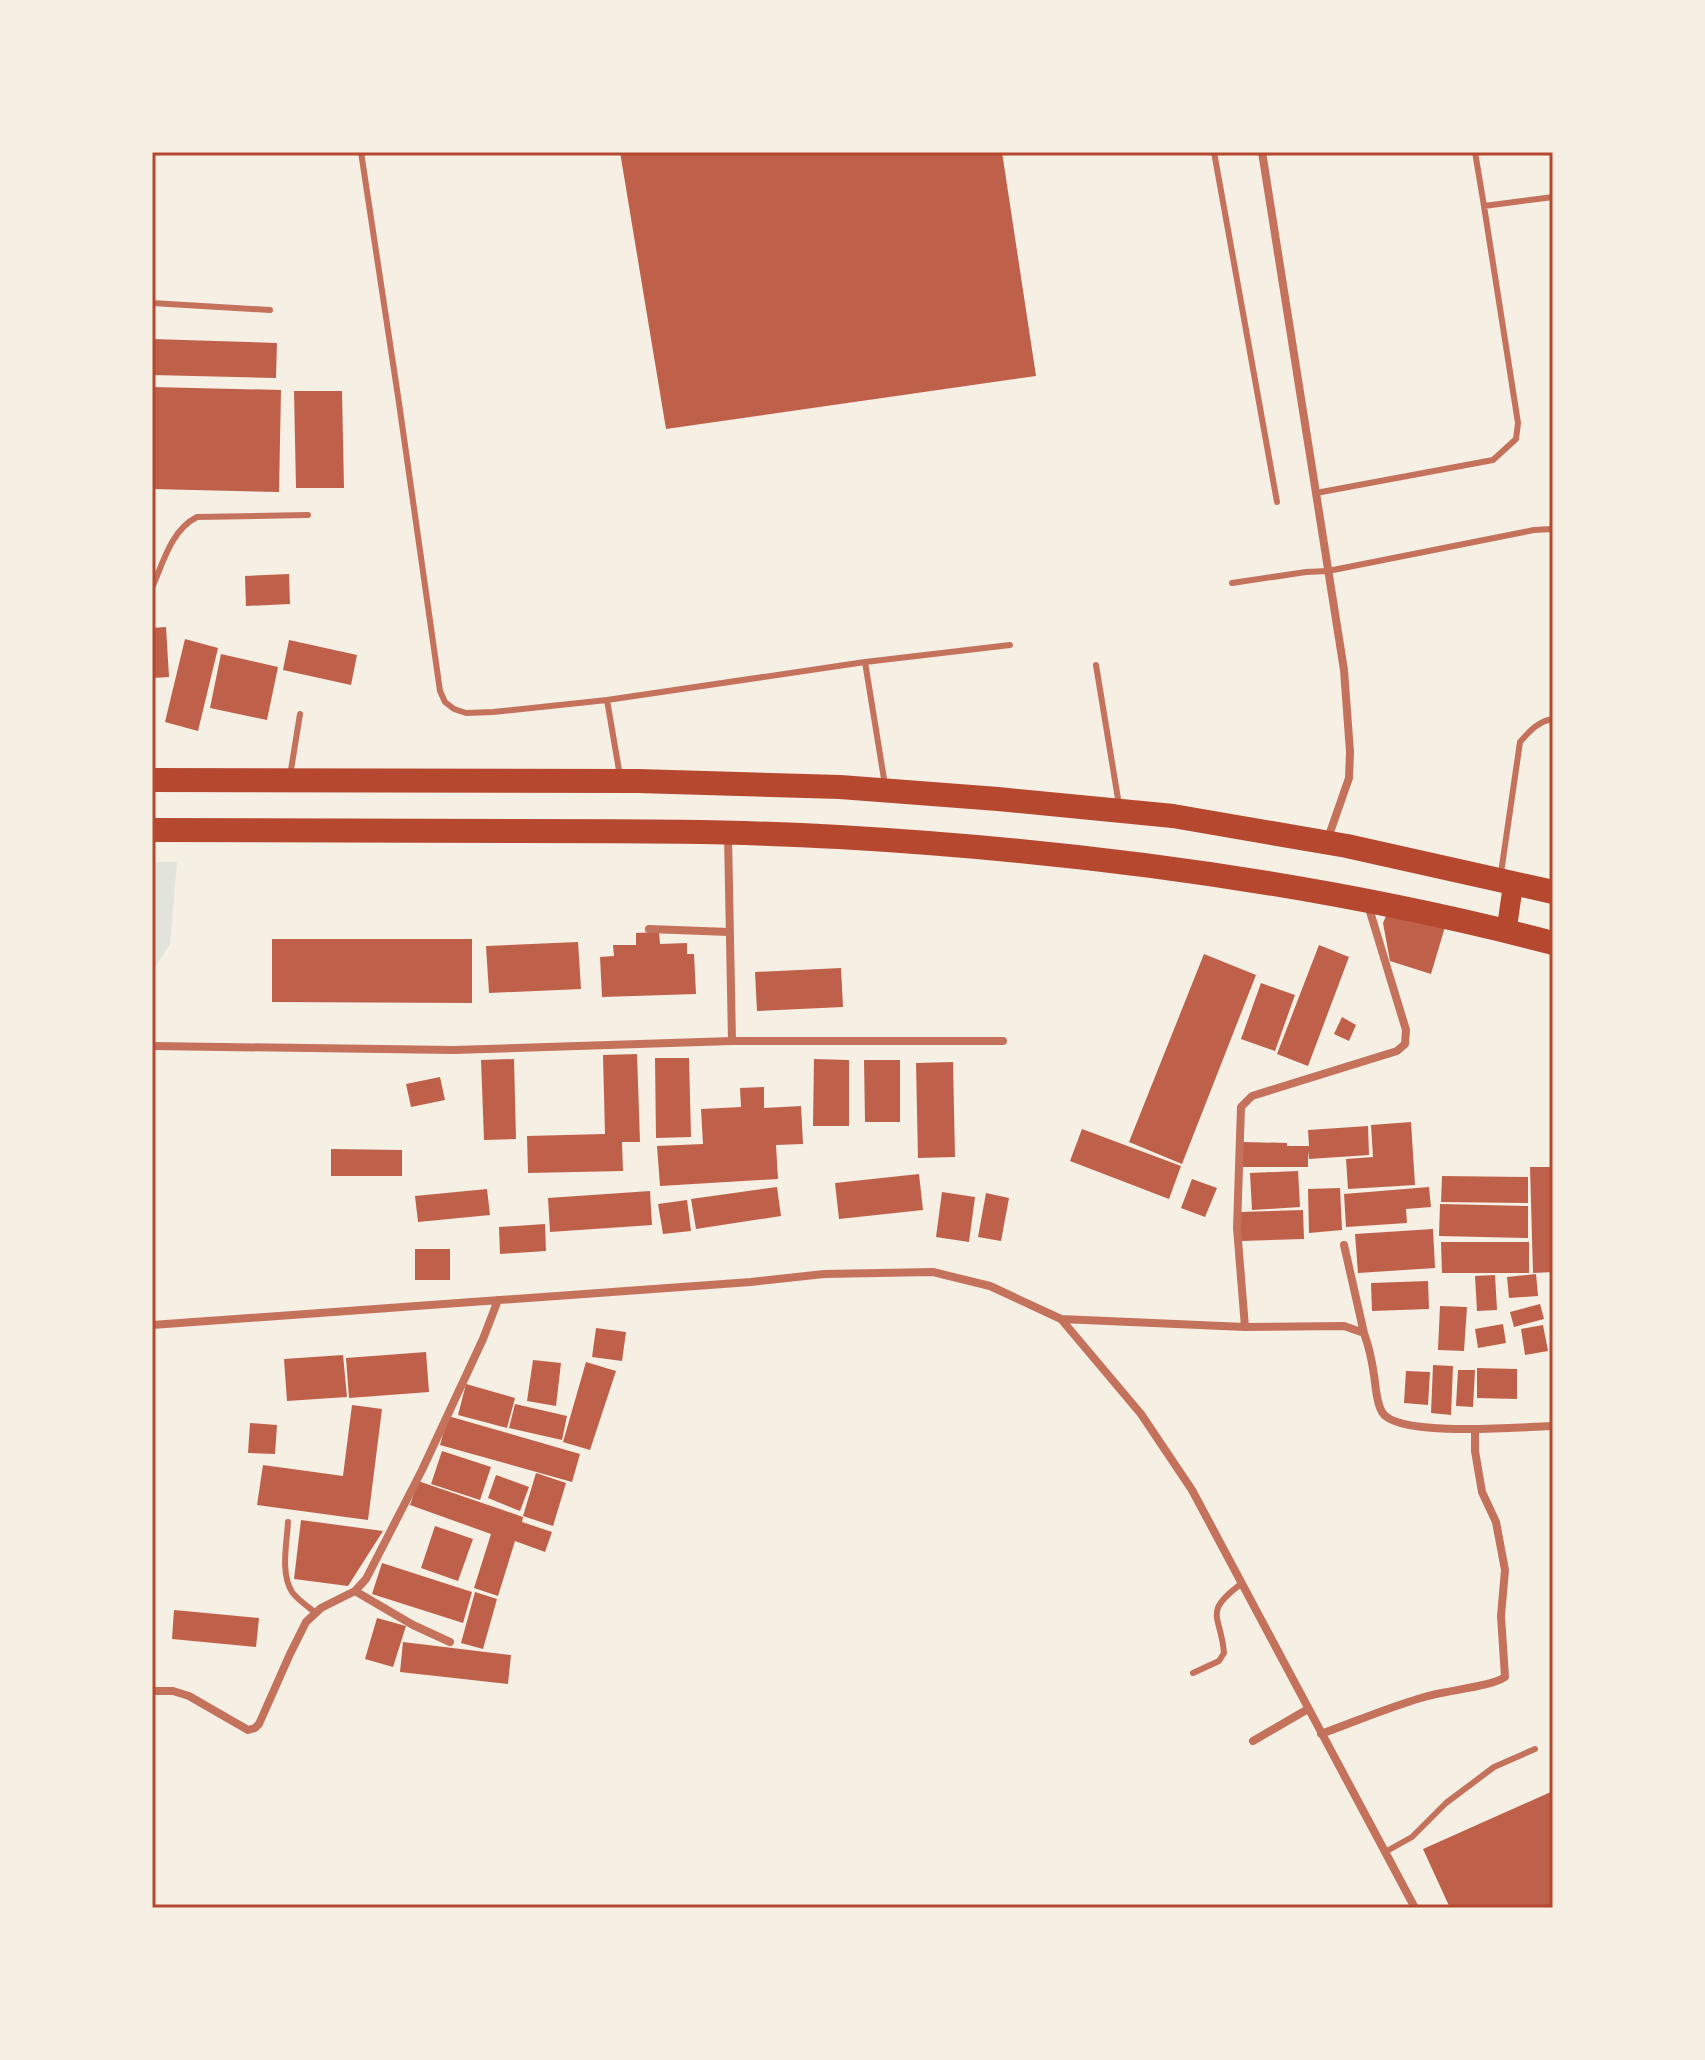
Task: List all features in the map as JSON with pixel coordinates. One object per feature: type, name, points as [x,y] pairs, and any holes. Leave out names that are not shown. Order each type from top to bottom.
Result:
[{"type":"highway","points":[[152,780],[638,781],[840,787],[982,798],[1173,816],[1347,846],[1553,892]]},
{"type":"highway","points":[[152,830],[638,831],[838,837],[994,849],[1166,866],[1338,895],[1553,943]]},
{"type":"main road","points":[[152,786],[844,797],[1002,808],[1121,820],[1324,849],[1505,890],[1553,904]]},
{"type":"main road","points":[[152,820],[729,826],[1007,843],[1168,857],[1363,889],[1553,931]]},
{"type":"main road","points":[[1505,890],[1508,920]]},
{"type":"street","points":[[1262,152],[1344,670],[1349,778],[1324,849]]},
{"type":"street","points":[[729,826],[732,1041]]},
{"type":"street","points":[[1245,1327],[1237,1228],[1241,1107],[1252,1096],[1397,1051],[1405,1044],[1406,1030],[1363,889]]},
{"type":"street","points":[[649,929],[729,932]]},
{"type":"street","points":[[152,1046],[454,1050],[732,1041],[1003,1041]]},
{"type":"street","points":[[1344,1245],[1370,1349],[1382,1414],[1405,1425],[1475,1429],[1553,1426]]},
{"type":"street","points":[[152,1325],[751,1282],[824,1274],[933,1272],[990,1286],[1061,1319],[1245,1327],[1344,1326],[1364,1333]]},
{"type":"street","points":[[152,1691],[173,1691],[189,1696],[248,1730],[259,1724],[306,1622],[321,1608],[355,1591],[366,1579],[422,1470],[498,1300]]},
{"type":"street","points":[[1061,1319],[1141,1414],[1192,1490],[1415,1908]]},
{"type":"street","points":[[1321,1734],[1422,1697],[1492,1683],[1505,1677],[1501,1616],[1505,1570],[1496,1522],[1482,1492],[1475,1451],[1475,1429]]},
{"type":"street","points":[[355,1591],[413,1625],[450,1642]]},
{"type":"street","points":[[1253,1741],[1308,1709]]},
{"type":"lane","points":[[361,152],[440,691],[445,702],[454,709],[466,713],[607,700],[865,662],[1010,645]]},
{"type":"lane","points":[[1214,152],[1277,502]]},
{"type":"lane","points":[[1316,493],[1493,460],[1516,439],[1518,423],[1475,152]]},
{"type":"lane","points":[[1484,206],[1553,197]]},
{"type":"lane","points":[[152,303],[270,310]]},
{"type":"lane","points":[[152,588],[178,531],[197,517],[308,515]]},
{"type":"lane","points":[[1232,583],[1328,571],[1534,530],[1553,529]]},
{"type":"lane","points":[[865,662],[888,801]]},
{"type":"lane","points":[[1096,665],[1121,820]]},
{"type":"lane","points":[[607,700],[622,792]]},
{"type":"lane","points":[[288,787],[300,714]]},
{"type":"lane","points":[[1505,890],[1520,742],[1532,729],[1553,719]]},
{"type":"lane","points":[[288,1522],[288,1584],[299,1600],[316,1613]]},
{"type":"lane","points":[[1193,1673],[1219,1661],[1224,1653],[1218,1607],[1225,1596],[1241,1584]]},
{"type":"lane","points":[[1385,1852],[1412,1837],[1446,1803],[1494,1767],[1535,1749]]},
{"type":"shaded area","points":[[152,862],[177,862],[170,944],[152,972]]},
{"type":"building","points":[[620,152],[1002,152],[1036,376],[666,429]]},
{"type":"building","points":[[152,339],[277,343],[276,378],[152,375]]},
{"type":"building","points":[[152,387],[281,390],[279,492],[152,489]]},
{"type":"building","points":[[294,391],[342,391],[344,488],[296,488]]},
{"type":"building","points":[[289,574],[290,604],[246,606],[245,576]]},
{"type":"building","points":[[166,627],[169,677],[152,678],[152,628]]},
{"type":"building","points":[[185,639],[218,648],[198,731],[165,722]]},
{"type":"building","points":[[289,640],[357,655],[351,685],[283,670]]},
{"type":"building","points":[[221,654],[278,667],[267,720],[210,708]]},
{"type":"building","points":[[1389,909],[1445,927],[1431,974],[1390,961],[1383,923]]},
{"type":"building","points":[[659,932],[660,944],[687,943],[687,954],[694,954],[696,994],[602,997],[600,957],[614,956],[613,945],[636,945],[636,933]]},
{"type":"building","points":[[272,939],[472,939],[472,1003],[272,1002]]},
{"type":"building","points":[[578,942],[581,989],[489,993],[486,946]]},
{"type":"building","points":[[1319,945],[1349,957],[1308,1066],[1277,1054]]},
{"type":"building","points":[[1204,954],[1256,975],[1182,1164],[1129,1142]]},
{"type":"building","points":[[841,968],[843,1007],[757,1011],[755,972]]},
{"type":"building","points":[[1261,983],[1295,995],[1275,1051],[1241,1039]]},
{"type":"building","points":[[1342,1017],[1356,1025],[1349,1041],[1334,1034]]},
{"type":"building","points":[[637,1054],[640,1142],[622,1142],[623,1171],[528,1173],[527,1136],[605,1134],[603,1055]]},
{"type":"building","points":[[655,1058],[689,1058],[691,1137],[656,1138]]},
{"type":"building","points":[[514,1059],[516,1139],[484,1140],[481,1060]]},
{"type":"building","points":[[814,1059],[849,1060],[849,1126],[813,1126]]},
{"type":"building","points":[[864,1060],[900,1060],[900,1122],[865,1122]]},
{"type":"building","points":[[953,1062],[955,1157],[918,1158],[916,1063]]},
{"type":"building","points":[[440,1077],[445,1100],[411,1107],[406,1084]]},
{"type":"building","points":[[764,1087],[764,1108],[801,1106],[803,1144],[776,1145],[778,1179],[660,1186],[657,1146],[703,1144],[701,1109],[741,1107],[740,1088]]},
{"type":"building","points":[[1411,1122],[1415,1185],[1348,1189],[1346,1159],[1373,1157],[1371,1125]]},
{"type":"building","points":[[1368,1126],[1369,1155],[1309,1159],[1308,1151],[1308,1167],[1241,1167],[1242,1142],[1309,1146],[1308,1130]]},
{"type":"building","points":[[1082,1129],[1181,1166],[1169,1199],[1070,1161]]},
{"type":"building","points":[[331,1149],[402,1150],[402,1176],[331,1176]]},
{"type":"building","points":[[1530,1167],[1553,1167],[1553,1272],[1533,1273]]},
{"type":"building","points":[[1298,1171],[1300,1207],[1252,1210],[1250,1173]]},
{"type":"building","points":[[919,1174],[923,1210],[839,1219],[835,1183]]},
{"type":"building","points":[[1442,1176],[1528,1177],[1528,1203],[1441,1202]]},
{"type":"building","points":[[1192,1179],[1217,1188],[1205,1217],[1181,1208]]},
{"type":"building","points":[[777,1187],[781,1216],[696,1229],[691,1199]]},
{"type":"building","points":[[1429,1187],[1431,1207],[1406,1209],[1407,1223],[1346,1227],[1344,1194]]},
{"type":"building","points":[[1340,1188],[1342,1230],[1309,1233],[1308,1189]]},
{"type":"building","points":[[487,1189],[490,1215],[418,1222],[415,1196]]},
{"type":"building","points":[[650,1191],[652,1225],[550,1232],[548,1198]]},
{"type":"building","points":[[942,1192],[975,1197],[969,1242],[936,1237]]},
{"type":"building","points":[[986,1193],[1009,1198],[1001,1241],[978,1237]]},
{"type":"building","points":[[687,1200],[691,1231],[663,1234],[658,1204]]},
{"type":"building","points":[[1440,1204],[1528,1206],[1528,1238],[1439,1236]]},
{"type":"building","points":[[1303,1210],[1304,1239],[1241,1241],[1240,1212]]},
{"type":"building","points":[[545,1224],[546,1251],[500,1254],[499,1227]]},
{"type":"building","points":[[1433,1229],[1435,1268],[1358,1273],[1355,1234]]},
{"type":"building","points":[[1441,1242],[1529,1242],[1529,1273],[1442,1273]]},
{"type":"building","points":[[415,1249],[450,1249],[450,1280],[415,1280]]},
{"type":"building","points":[[1536,1274],[1538,1296],[1509,1298],[1507,1277]]},
{"type":"building","points":[[1495,1275],[1497,1310],[1477,1311],[1475,1276]]},
{"type":"building","points":[[1428,1281],[1429,1309],[1372,1311],[1371,1283]]},
{"type":"building","points":[[1540,1304],[1544,1319],[1514,1327],[1510,1312]]},
{"type":"building","points":[[1440,1306],[1467,1307],[1464,1351],[1438,1350]]},
{"type":"building","points":[[1503,1324],[1506,1343],[1478,1348],[1475,1329]]},
{"type":"building","points":[[1543,1325],[1548,1351],[1525,1355],[1521,1329]]},
{"type":"building","points":[[596,1328],[626,1332],[622,1361],[592,1357]]},
{"type":"building","points":[[426,1352],[429,1392],[349,1398],[346,1358]]},
{"type":"building","points":[[343,1355],[347,1397],[287,1401],[284,1359]]},
{"type":"building","points":[[533,1360],[561,1363],[556,1406],[527,1401]]},
{"type":"building","points":[[586,1362],[616,1371],[590,1450],[563,1442]]},
{"type":"building","points":[[1433,1365],[1453,1366],[1451,1415],[1431,1413]]},
{"type":"building","points":[[1477,1368],[1517,1369],[1517,1399],[1477,1398]]},
{"type":"building","points":[[1458,1370],[1475,1370],[1473,1407],[1456,1406]]},
{"type":"building","points":[[1406,1371],[1430,1372],[1428,1405],[1404,1403]]},
{"type":"building","points":[[466,1384],[515,1398],[507,1428],[458,1415]]},
{"type":"building","points":[[515,1404],[567,1416],[562,1440],[509,1428]]},
{"type":"building","points":[[352,1405],[382,1409],[368,1520],[257,1505],[263,1465],[343,1476]]},
{"type":"building","points":[[448,1416],[580,1454],[572,1482],[440,1445]]},
{"type":"building","points":[[250,1423],[277,1425],[275,1454],[248,1453]]},
{"type":"building","points":[[442,1451],[491,1467],[480,1500],[431,1484]]},
{"type":"building","points":[[536,1473],[566,1483],[553,1526],[523,1516]]},
{"type":"building","points":[[496,1475],[529,1487],[520,1511],[488,1498]]},
{"type":"building","points":[[418,1481],[523,1517],[522,1522],[552,1532],[545,1552],[515,1541],[498,1596],[474,1588],[491,1534],[410,1505]]},
{"type":"building","points":[[301,1520],[383,1531],[348,1586],[294,1579]]},
{"type":"building","points":[[435,1526],[473,1539],[458,1581],[421,1568]]},
{"type":"building","points":[[382,1563],[472,1592],[463,1623],[372,1594]]},
{"type":"building","points":[[475,1592],[497,1599],[483,1649],[461,1643]]},
{"type":"building","points":[[174,1610],[259,1618],[256,1647],[172,1639]]},
{"type":"building","points":[[377,1618],[406,1626],[393,1667],[365,1659]]},
{"type":"building","points":[[403,1642],[511,1655],[508,1684],[400,1672]]},
{"type":"building","points":[[1553,1791],[1553,1908],[1450,1908],[1423,1849]]}]
